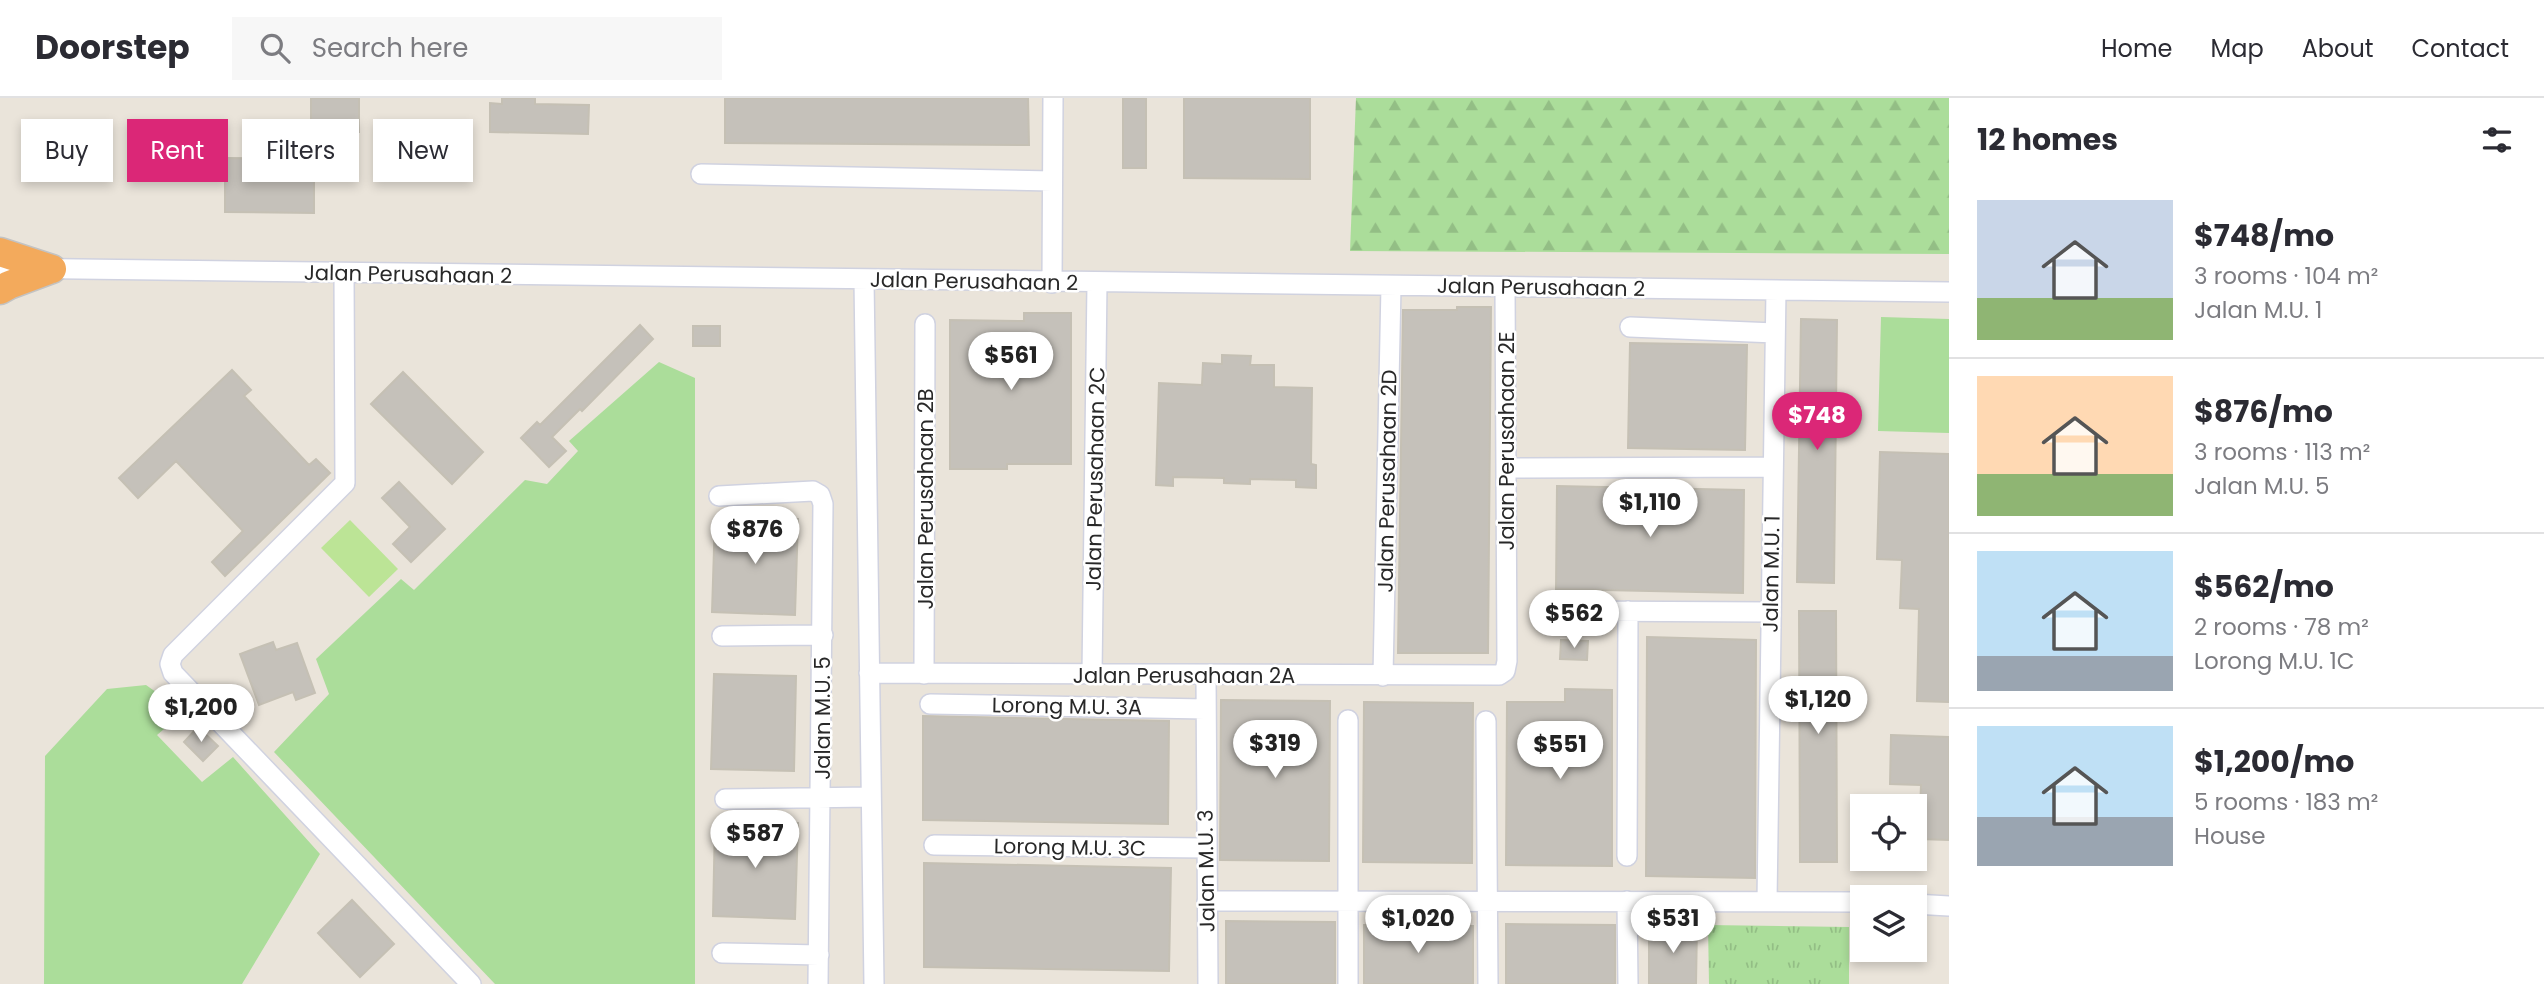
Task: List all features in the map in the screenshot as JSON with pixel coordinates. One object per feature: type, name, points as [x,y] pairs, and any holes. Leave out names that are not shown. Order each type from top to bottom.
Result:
[{"type":"highway","points":[[0,252],[52,270]]},
{"type":"highway","points":[[0,290],[52,270]]},
{"type":"street","points":[[1052,282],[1053,98]]},
{"type":"street","points":[[701,174],[1052,181]]},
{"type":"street","name":"Jalan Perusahaan 2","points":[[0,268],[1949,292]]},
{"type":"street","points":[[344,273],[345,484],[173,655],[171,669],[471,984]]},
{"type":"street","points":[[864,280],[874,984]]},
{"type":"street","name":"Jalan Perusahaan 2C","points":[[1092,674],[1097,283]]},
{"type":"street","name":"Jalan Perusahaan 2D","points":[[1383,676],[1391,286]]},
{"type":"street","name":"Jalan Perusahaan 2E","points":[[1499,675],[1505,671],[1507,661],[1505,287]]},
{"type":"street","name":"Jalan M.U. 1","points":[[1767,901],[1776,290]]},
{"type":"street","name":"Jalan Perusahaan 2B","points":[[924,674],[925,324]]},
{"type":"street","points":[[1630,327],[1775,333]]},
{"type":"street","points":[[1507,468],[1773,467]]},
{"type":"street","name":"Jalan M.U. 5","points":[[719,496],[813,491],[820,495],[824,503],[818,984]]},
{"type":"street","points":[[1564,611],[1771,612]]},
{"type":"street","points":[[1627,856],[1628,611]]},
{"type":"street","points":[[722,636],[822,635]]},
{"type":"street","name":"Jalan Perusahaan 2A","points":[[869,673],[1499,675]]},
{"type":"street","name":"Jalan M.U. 3","points":[[1206,675],[1208,984]]},
{"type":"street","name":"Lorong M.U. 3A","points":[[930,704],[1205,709]]},
{"type":"street","points":[[1348,720],[1348,984]]},
{"type":"street","points":[[1486,721],[1488,984]]},
{"type":"street","points":[[725,799],[871,797]]},
{"type":"street","name":"Lorong M.U. 3C","points":[[934,845],[1206,848]]},
{"type":"street","points":[[1207,901],[1850,902]]},
{"type":"street","points":[[1627,901],[1628,984]]},
{"type":"street","points":[[1927,905],[1949,906]]},
{"type":"street","points":[[722,953],[819,955]]},
{"type":"green space","points":[[1356,98],[1949,98],[1949,254],[1350,251]]},
{"type":"green space","points":[[1881,317],[1949,319],[1949,433],[1878,431]]},
{"type":"green space","points":[[659,362],[695,378],[695,984],[495,984],[274,752],[329,694],[316,659],[401,579],[414,590],[525,480],[547,484],[578,451],[569,441]]},
{"type":"green space","points":[[350,520],[398,569],[369,597],[321,548]]},
{"type":"green space","points":[[146,685],[184,712],[157,735],[202,782],[233,757],[320,854],[242,984],[44,984],[45,756],[107,689]]},
{"type":"green space","points":[[1708,925],[1849,927],[1849,984],[1709,984]]},
{"type":"building","points":[[311,98],[359,98],[359,119],[311,119]]},
{"type":"building","points":[[502,98],[535,98],[535,104],[589,105],[588,134],[490,132],[490,103],[502,104]]},
{"type":"building","points":[[725,98],[1028,98],[1029,145],[725,143]]},
{"type":"building","points":[[1123,98],[1146,98],[1146,168],[1123,168]]},
{"type":"building","points":[[1184,98],[1310,98],[1310,179],[1184,178]]},
{"type":"building","points":[[228,158],[242,158],[242,182],[314,182],[314,213],[225,212]]},
{"type":"building","points":[[1457,307],[1491,307],[1488,653],[1398,653],[1403,310],[1457,310]]},
{"type":"building","points":[[1024,313],[1071,313],[1071,464],[1007,464],[1007,469],[950,469],[950,320],[1024,321]]},
{"type":"building","points":[[1801,319],[1837,320],[1834,583],[1797,582]]},
{"type":"building","points":[[640,325],[653,339],[582,411],[580,409],[552,437],[566,451],[549,467],[521,438],[537,422],[540,425]]},
{"type":"building","points":[[693,326],[720,326],[720,346],[693,346]]},
{"type":"building","points":[[1630,343],[1747,345],[1745,450],[1628,448]]},
{"type":"building","points":[[1222,355],[1251,356],[1250,365],[1274,365],[1274,387],[1312,388],[1311,464],[1316,465],[1316,488],[1296,487],[1296,480],[1250,479],[1250,484],[1224,483],[1224,478],[1173,477],[1173,486],[1156,485],[1159,383],[1202,385],[1203,363],[1222,364]]},
{"type":"building","points":[[232,370],[251,390],[244,396],[309,465],[316,459],[330,473],[225,576],[212,562],[243,531],[176,461],[138,498],[119,478]]},
{"type":"building","points":[[403,372],[483,452],[452,484],[371,404]]},
{"type":"building","points":[[1880,452],[1949,454],[1949,702],[1917,701],[1919,609],[1900,608],[1902,560],[1877,559]]},
{"type":"building","points":[[399,482],[445,529],[411,562],[393,544],[410,527],[382,498]]},
{"type":"building","points":[[1557,486],[1744,490],[1743,593],[1556,589]]},
{"type":"building","points":[[715,517],[798,519],[795,615],[712,612]]},
{"type":"building","points":[[1799,611],[1836,611],[1837,862],[1800,862]]},
{"type":"building","points":[[1647,637],[1756,640],[1755,878],[1646,876]]},
{"type":"building","points":[[1561,640],[1588,641],[1587,660],[1560,659]]},
{"type":"building","points":[[273,642],[276,650],[297,643],[315,693],[296,700],[293,692],[259,705],[240,654]]},
{"type":"building","points":[[714,674],[796,676],[794,771],[711,769]]},
{"type":"building","points":[[1565,689],[1612,690],[1612,866],[1506,865],[1507,702],[1565,702]]},
{"type":"building","points":[[1221,700],[1330,701],[1329,861],[1220,860]]},
{"type":"building","points":[[1364,702],[1473,703],[1472,863],[1363,862]]},
{"type":"building","points":[[923,716],[1169,721],[1168,824],[923,820]]},
{"type":"building","points":[[198,727],[218,746],[203,761],[184,742]]},
{"type":"building","points":[[1891,735],[1949,737],[1949,840],[1927,839],[1927,794],[1921,794],[1921,785],[1890,784]]},
{"type":"building","points":[[715,821],[798,823],[795,919],[713,916]]},
{"type":"building","points":[[924,863],[1171,868],[1169,971],[924,967]]},
{"type":"building","points":[[352,900],[394,944],[360,977],[318,933]]},
{"type":"building","points":[[1226,921],[1335,922],[1335,984],[1226,984]]},
{"type":"building","points":[[1506,924],[1615,925],[1615,984],[1506,984]]},
{"type":"building","points":[[1364,925],[1473,926],[1473,984],[1364,984]]},
{"type":"building","points":[[1649,925],[1697,926],[1696,984],[1649,984]]}]
